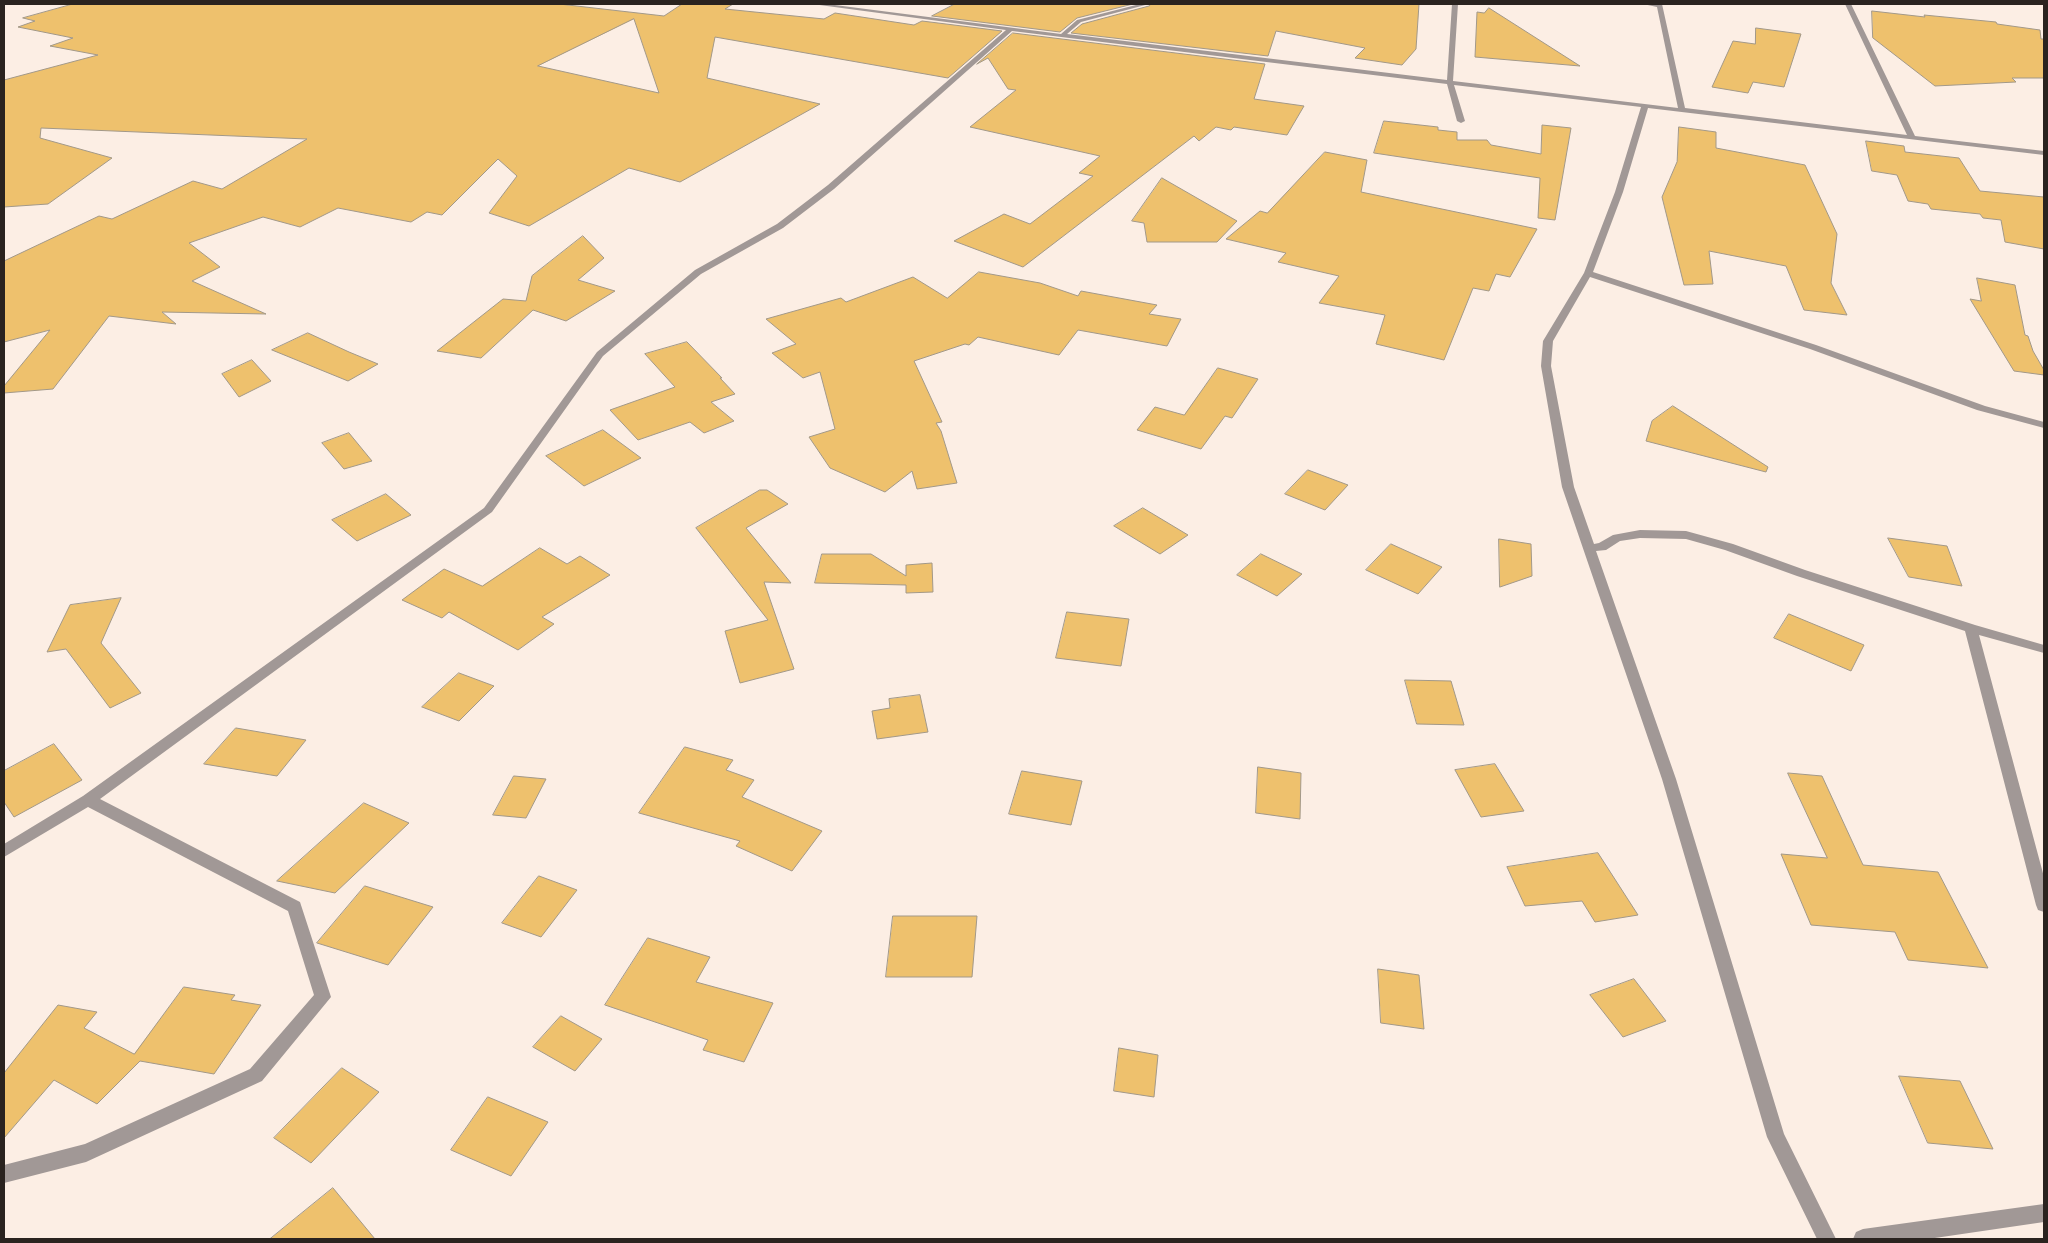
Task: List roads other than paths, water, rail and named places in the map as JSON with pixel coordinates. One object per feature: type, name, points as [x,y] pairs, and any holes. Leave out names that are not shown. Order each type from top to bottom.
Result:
[{"type":"street","points":[[815,4],[2044,153]]},
{"type":"street","points":[[1062,35],[1080,21],[1146,4]]},
{"type":"street","points":[[1455,4],[1450,82],[1461,121]]},
{"type":"street","points":[[1646,4],[1659,4],[1682,110]]},
{"type":"street","points":[[1848,4],[1912,137]]},
{"type":"street","points":[[4,851],[88,800],[488,510],[600,354],[698,272],[780,226],[832,187],[1012,28]]},
{"type":"street","points":[[1645,105],[1619,192],[1588,272],[1548,341],[1546,366],[1568,487],[1669,779],[1776,1137],[1827,1239]]},
{"type":"street","points":[[1588,272],[1813,347],[1981,408],[2044,426]]},
{"type":"street","points":[[1588,548],[1602,547],[1617,538],[1640,534],[1686,535],[1730,547],[1801,573],[1970,628],[2044,649]]},
{"type":"street","points":[[1970,628],[2044,905]]},
{"type":"street","points":[[4,1174],[86,1153],[256,1075],[323,997],[294,907],[88,800]]},
{"type":"street","points":[[1862,1239],[2044,1213]]}]
